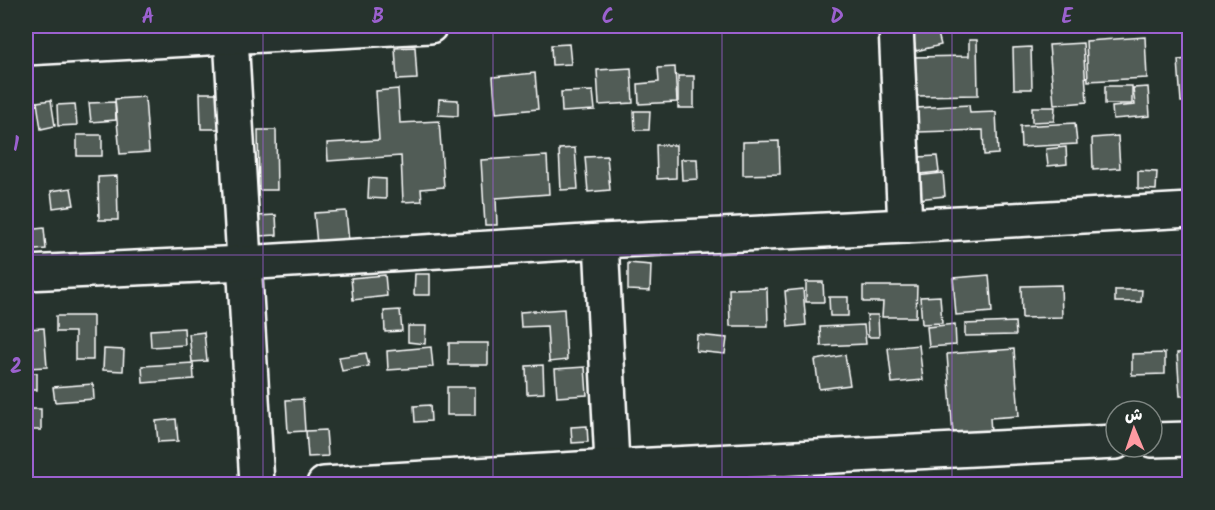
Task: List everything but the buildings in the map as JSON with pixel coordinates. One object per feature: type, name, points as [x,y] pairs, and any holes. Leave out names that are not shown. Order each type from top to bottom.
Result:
[{"type":"street","points":[[26,48],[430,26]]},
{"type":"street","points":[[896,26],[905,226]]},
{"type":"street","points":[[231,37],[257,484]]},
{"type":"street","points":[[26,273],[244,263],[601,241],[1183,215]]},
{"type":"street","points":[[601,241],[613,476]]},
{"type":"street","points":[[1164,440],[1190,439]]},
{"type":"street","points":[[324,484],[613,476],[1104,443]]}]
